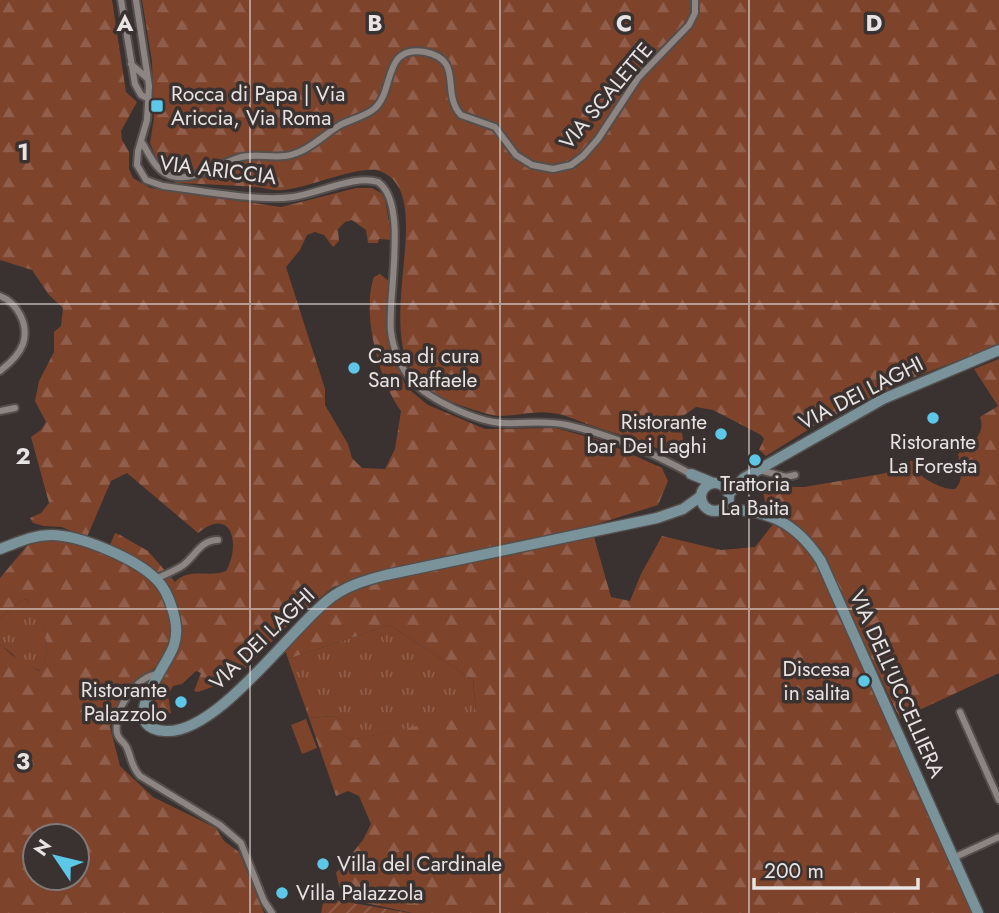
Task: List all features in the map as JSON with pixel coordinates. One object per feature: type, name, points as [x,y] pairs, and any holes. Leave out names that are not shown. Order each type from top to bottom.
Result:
[{"type":"main road","name":"VIA DEI LAGHI","points":[[716,483],[744,478],[883,399],[999,350]]},
{"type":"main road","name":"VIA ARICCIA","points":[[691,474],[716,483]]},
{"type":"main road","points":[[691,474],[702,494],[703,503],[715,510],[727,505],[729,496]]},
{"type":"main road","name":"VIA DEI LAGHI","points":[[729,496],[744,478]]},
{"type":"main road","points":[[702,494],[705,487],[716,483],[726,487],[729,496],[741,509]]},
{"type":"main road","name":"VIA DEI LAGHI","points":[[683,509],[702,494]]},
{"type":"main road","name":"VIA DEI LAGHI","points":[[156,579],[168,597],[176,631],[173,649],[145,699],[143,708],[145,719],[159,730],[171,731],[183,728],[225,703],[315,611],[349,587],[386,575],[611,529],[683,509],[741,509]]},
{"type":"main road","name":"VIA DELL'UCCELLIERA","points":[[741,509],[777,518],[810,544],[821,561],[978,913]]},
{"type":"main road","points":[[0,549],[33,537],[62,536],[113,553],[141,567],[156,579]]},
{"type":"street","points":[[121,0],[137,89],[149,99]]},
{"type":"street","name":"VIA ARICCIA","points":[[136,0],[149,79],[147,120],[137,160],[138,169],[146,180],[160,186],[282,198],[301,196],[360,180],[380,183],[390,197],[394,235],[391,336],[400,362],[414,383],[435,398],[480,418],[502,423],[551,422],[582,428],[639,447],[691,474]]},
{"type":"street","name":"VIA SCALETTE","points":[[141,141],[159,169],[175,177],[209,170],[242,157],[281,157],[296,154],[340,125],[375,108],[383,98],[395,62],[407,54],[420,52],[437,56],[446,62],[453,101],[461,115],[497,129],[514,153],[527,163],[547,169],[564,167],[586,153],[604,132],[636,81],[689,26],[695,13],[695,0]]},
{"type":"street","points":[[131,64],[139,64],[145,57]]},
{"type":"street","points":[[131,64],[149,79]]},
{"type":"street","points":[[0,296],[9,299],[19,311],[24,335],[20,350],[0,370]]},
{"type":"street","points":[[0,411],[15,408]]},
{"type":"street","points":[[758,470],[786,477],[795,475]]},
{"type":"street","points":[[156,579],[185,564],[192,554],[208,541],[218,540]]},
{"type":"street","points":[[159,674],[145,679],[124,702],[117,720],[118,737],[126,746],[132,765],[141,776],[227,830],[241,843],[264,901],[272,913]]},
{"type":"street","points":[[960,712],[999,800]]},
{"type":"street","points":[[953,858],[999,837]]},
{"type":"green space","points":[[0,0],[112,0],[126,92],[137,102],[121,131],[122,140],[129,152],[129,169],[133,178],[150,188],[281,207],[356,188],[372,188],[385,199],[392,240],[379,239],[378,243],[368,243],[366,230],[352,220],[345,222],[338,229],[339,241],[333,247],[324,235],[315,232],[307,235],[300,250],[286,267],[325,389],[325,405],[348,444],[352,458],[362,468],[385,469],[395,449],[401,411],[379,365],[371,327],[371,292],[374,277],[380,274],[390,282],[386,315],[390,348],[406,387],[428,405],[485,429],[556,428],[602,441],[662,468],[668,481],[658,505],[594,525],[395,568],[333,587],[292,621],[246,668],[235,671],[212,687],[198,692],[194,691],[201,673],[196,671],[182,684],[173,686],[168,695],[171,713],[161,717],[147,707],[179,633],[179,613],[163,579],[148,566],[62,527],[33,523],[30,518],[41,513],[49,503],[31,437],[41,430],[46,422],[35,401],[39,381],[54,352],[54,332],[61,326],[63,308],[49,295],[32,270],[0,260]],"holes":[[[127,473],[198,533],[219,523],[226,526],[233,540],[233,550],[226,571],[186,575],[175,582],[148,551],[120,535],[115,533],[110,545],[87,537],[111,481]]]},
{"type":"green space","points":[[142,0],[999,0],[999,345],[907,380],[819,423],[766,456],[759,450],[764,439],[761,435],[713,410],[696,407],[680,418],[683,440],[676,456],[561,415],[539,412],[499,416],[453,402],[429,391],[410,369],[402,340],[400,307],[406,239],[405,209],[398,186],[380,171],[371,170],[282,190],[176,183],[157,160],[150,143],[154,118],[152,61]]},
{"type":"green space","points":[[999,359],[999,673],[900,719],[825,559],[800,529],[767,509],[763,493],[768,477],[787,481],[793,487],[804,487],[881,474],[909,467],[910,461],[915,461],[918,472],[930,481],[955,489],[961,477],[958,454],[979,434],[980,417],[998,406],[974,369]]},
{"type":"green space","points":[[774,523],[798,540],[816,563],[974,913],[412,913],[342,898],[336,873],[363,840],[371,824],[359,796],[348,791],[336,796],[309,718],[333,716],[350,723],[338,733],[352,740],[476,713],[473,680],[390,625],[288,659],[284,647],[324,609],[346,594],[374,583],[594,537],[611,597],[630,601],[662,536],[721,550],[755,547]]},
{"type":"green space","points":[[52,537],[70,541],[138,570],[159,589],[170,614],[172,642],[160,663],[120,699],[110,727],[120,766],[153,797],[216,828],[224,841],[239,852],[264,913],[0,913],[0,644],[12,655],[39,671],[44,665],[47,644],[42,620],[32,603],[24,599],[0,618],[0,578],[31,541]]},
{"type":"green space","points":[[24,599],[35,603],[45,627],[47,646],[41,671],[24,664],[0,644],[0,618]]},
{"type":"green space","points":[[390,625],[473,680],[476,714],[352,740],[337,733],[349,723],[333,716],[309,718],[288,659]]},
{"type":"green space","points":[[306,719],[317,748],[302,754],[291,725]]},
{"type":"green space","points":[[324,898],[410,913],[321,913]]},
{"type":"place","name":"Rocca di Papa | Via Ariccia, Via Roma","points":[[157,106]]},
{"type":"place","name":"Casa di cura San Raffaele","points":[[354,368]]},
{"type":"place","name":"Ristorante La Foresta","points":[[933,418]]},
{"type":"place","name":"Ristorante bar Dei Laghi","points":[[721,434]]},
{"type":"place","name":"Trattoria La Baita","points":[[755,460]]},
{"type":"place","name":"Discesa in salita","points":[[864,681]]},
{"type":"place","name":"Ristorante Palazzolo","points":[[181,702]]},
{"type":"place","name":"Villa del Cardinale","points":[[323,864]]},
{"type":"place","name":"Villa Palazzola","points":[[282,893]]}]
